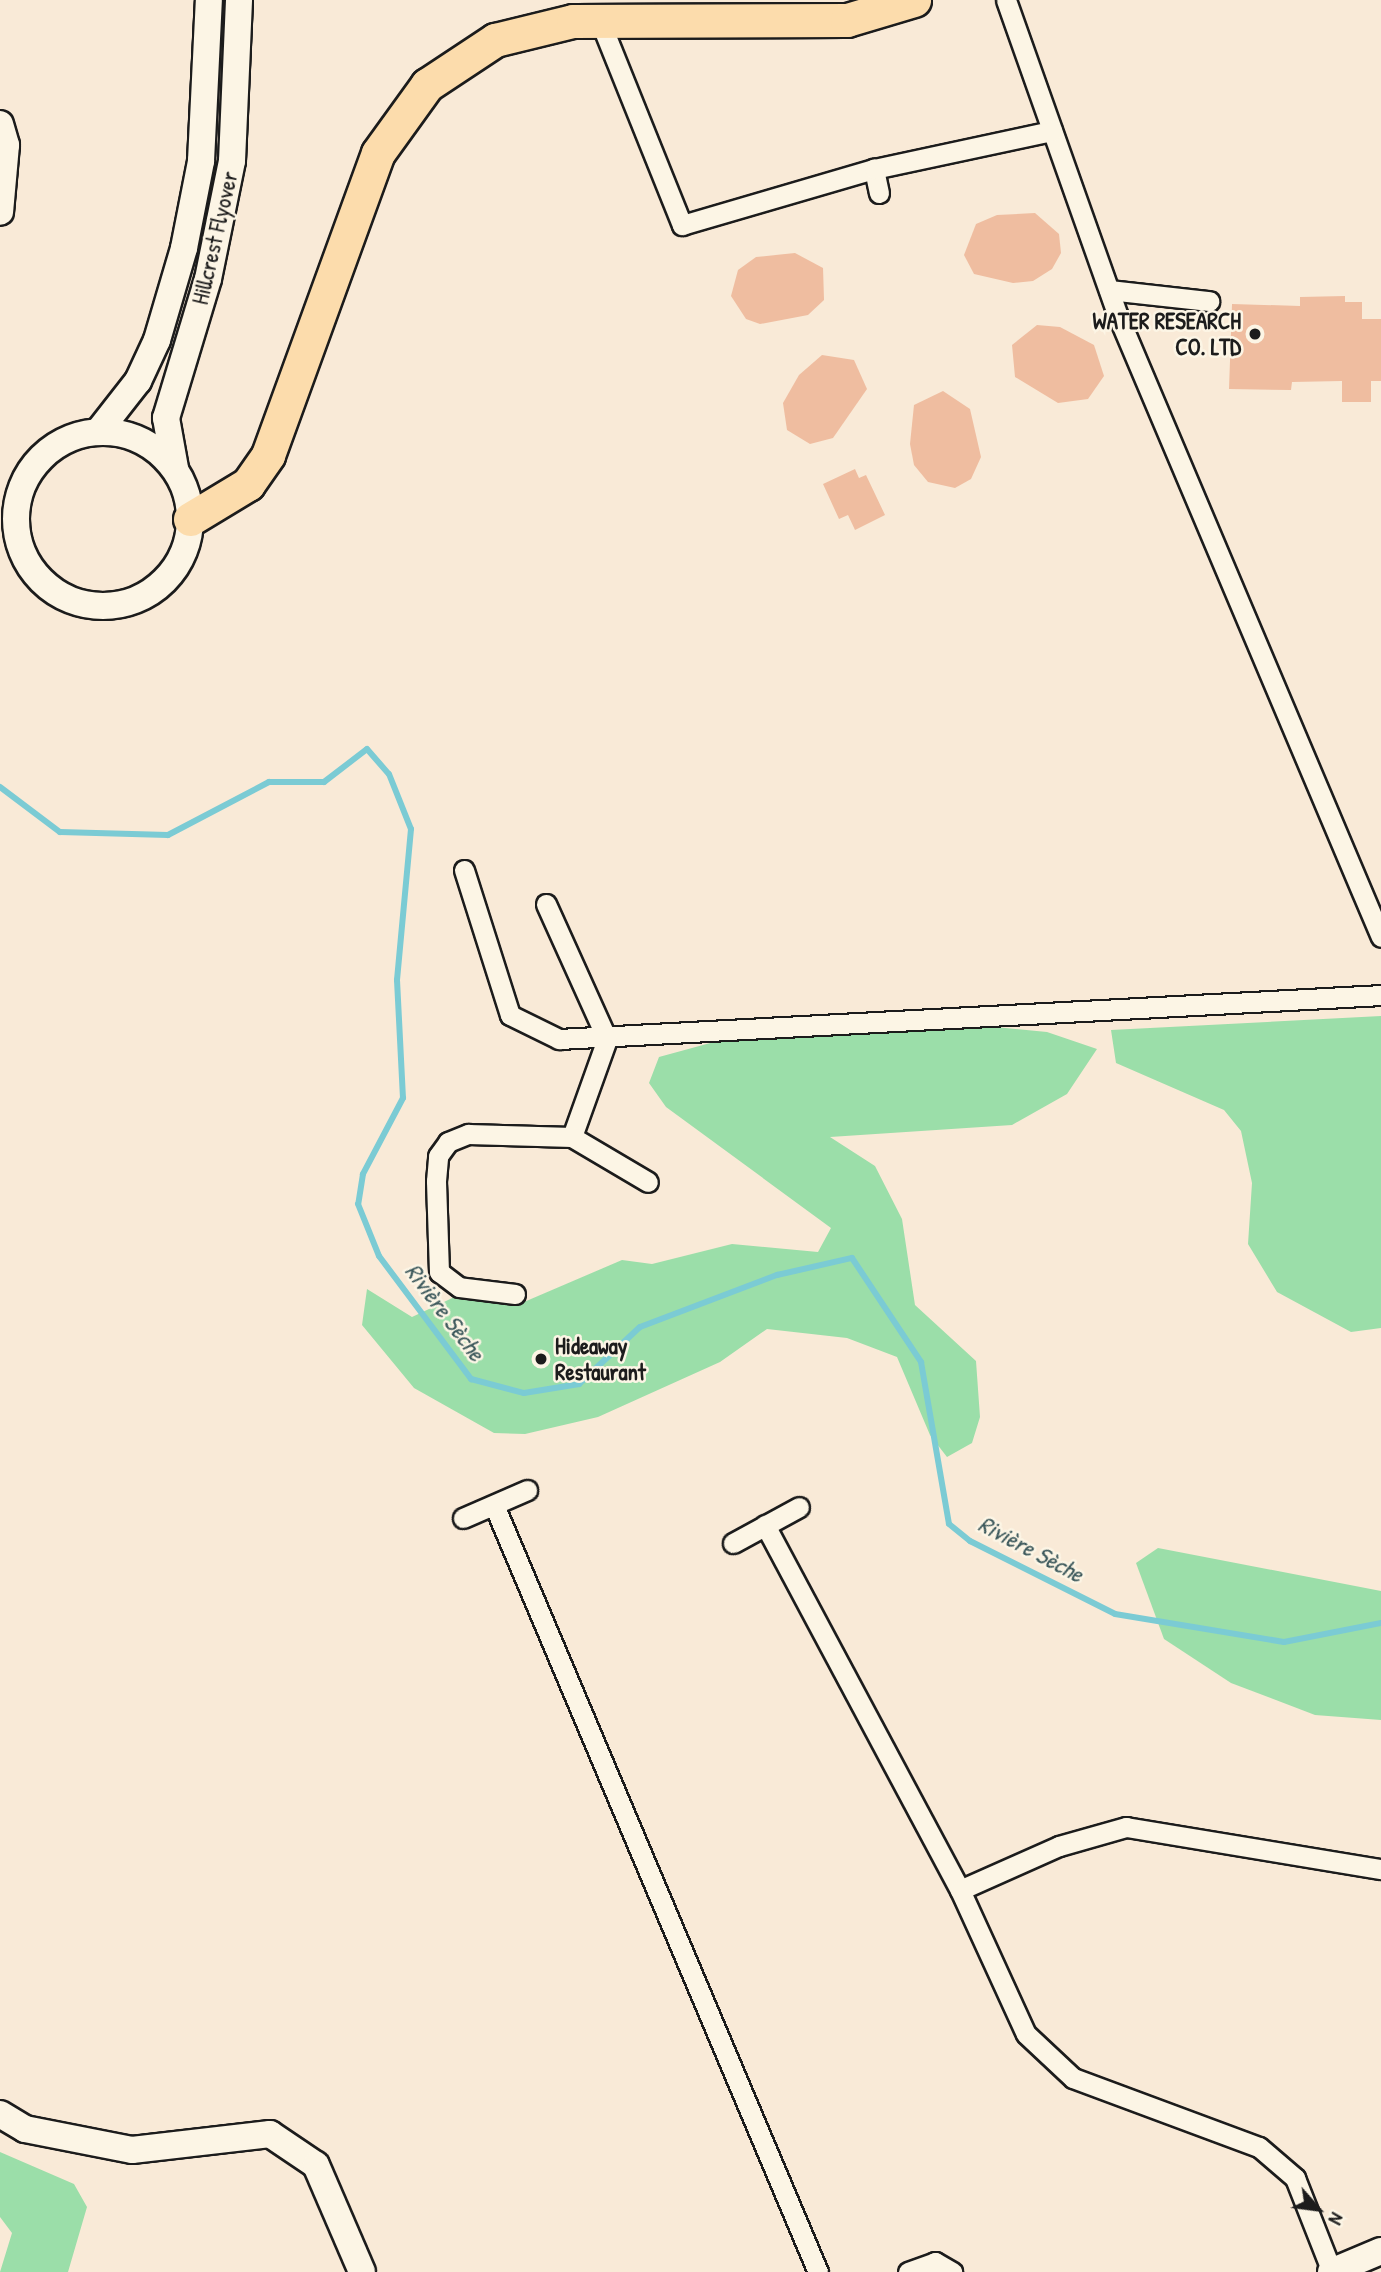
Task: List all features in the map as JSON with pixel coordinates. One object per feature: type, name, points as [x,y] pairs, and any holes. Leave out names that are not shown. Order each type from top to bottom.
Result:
[{"type":"highway","points":[[190,519],[248,484],[268,455],[378,153],[427,85],[495,40],[600,21],[847,20],[914,0]]},
{"type":"main road","name":"Hillcrest Flyover","points":[[97,432],[138,381],[177,274],[201,161],[210,41],[209,0]]},
{"type":"main road","name":"Hillcrest Flyover","points":[[176,470],[166,418],[208,279],[232,161],[240,43],[239,0]]},
{"type":"main road","points":[[0,124],[6,145],[0,212]]},
{"type":"main road","points":[[97,432],[142,440],[176,470],[190,519],[185,550],[161,584],[115,607],[83,606],[55,594],[32,572],[18,544],[16,513],[23,483],[41,457],[67,439],[97,432]]},
{"type":"main road","points":[[0,488],[16,513]]},
{"type":"main road","points":[[0,2114],[25,2129],[132,2150],[270,2134],[316,2165],[362,2272]]},
{"type":"main road","points":[[1331,2272],[1381,2250]]},
{"type":"street","points":[[1006,0],[1109,290],[1381,937]]},
{"type":"street","points":[[600,21],[682,225],[874,169],[1052,131]]},
{"type":"street","points":[[874,169],[879,193]]},
{"type":"street","points":[[1109,290],[1209,301]]},
{"type":"street","points":[[464,870],[510,1015],[540,1034],[607,1039],[1381,995]]},
{"type":"street","points":[[546,904],[607,1039],[572,1137]]},
{"type":"street","points":[[515,1294],[459,1287],[439,1272],[433,1240],[438,1156],[448,1142],[468,1134],[572,1137],[648,1182]]},
{"type":"street","points":[[463,1518],[527,1490]]},
{"type":"street","points":[[494,1505],[818,2272]]},
{"type":"street","points":[[733,1543],[799,1507]]},
{"type":"street","points":[[765,1525],[960,1890],[1014,2015],[1037,2048],[1087,2085],[1259,2147],[1295,2178],[1331,2272]]},
{"type":"street","points":[[960,1890],[1059,1846],[1135,1826],[1381,1869]]},
{"type":"street","points":[[908,2272],[935,2262],[951,2272]]},
{"type":"green space","points":[[1381,1016],[1381,1328],[1351,1332],[1277,1292],[1248,1244],[1252,1183],[1241,1131],[1224,1110],[1116,1063],[1111,1030]]},
{"type":"green space","points":[[965,1024],[1047,1032],[1097,1049],[1067,1094],[1012,1125],[830,1137],[875,1166],[902,1219],[915,1305],[976,1361],[980,1417],[972,1443],[947,1457],[930,1435],[897,1357],[847,1338],[767,1329],[720,1362],[598,1417],[525,1434],[494,1433],[414,1388],[362,1325],[367,1289],[412,1317],[463,1293],[517,1305],[622,1260],[652,1264],[732,1244],[818,1252],[831,1228],[666,1107],[649,1083],[659,1057],[714,1042]]},
{"type":"green space","points":[[1158,1548],[1381,1591],[1381,1720],[1315,1715],[1231,1683],[1164,1639],[1136,1563]]},
{"type":"green space","points":[[0,2152],[74,2184],[87,2207],[68,2272],[0,2272],[12,2233],[0,2217]]},
{"type":"building","points":[[1035,213],[1059,234],[1061,253],[1052,269],[1033,281],[1013,283],[974,274],[964,255],[976,224],[997,215]]},
{"type":"building","points":[[795,253],[823,268],[824,300],[808,315],[760,324],[746,319],[731,296],[738,270],[756,257]]},
{"type":"building","points":[[1345,296],[1345,302],[1362,302],[1362,319],[1381,319],[1381,381],[1371,381],[1371,402],[1342,402],[1342,381],[1292,382],[1291,390],[1229,389],[1232,304],[1300,306],[1300,297]]},
{"type":"building","points":[[1037,325],[1060,327],[1094,345],[1104,376],[1088,399],[1058,403],[1015,377],[1012,345]]},
{"type":"building","points":[[822,355],[854,360],[867,389],[833,438],[810,444],[787,430],[783,403],[799,375]]},
{"type":"building","points":[[943,391],[970,409],[981,457],[971,479],[955,488],[928,482],[914,465],[910,444],[914,405]]},
{"type":"building","points":[[855,469],[859,478],[866,475],[885,515],[855,530],[848,515],[839,519],[823,484]]},
{"type":"waterway","name":"Rivière Sèche","points":[[0,787],[60,832],[168,835],[269,782],[324,782],[367,749],[389,774],[411,829],[397,980],[403,1098],[363,1174],[358,1204],[379,1256],[471,1379],[524,1393],[579,1384],[640,1327],[777,1275],[852,1258],[921,1362],[949,1524],[970,1541],[1115,1614],[1284,1642],[1381,1623]]},
{"type":"place","name":"WATER RESEARCH CO. LTD","points":[[1255,334]]},
{"type":"place","name":"Hideaway Restaurant","points":[[541,1359]]}]
